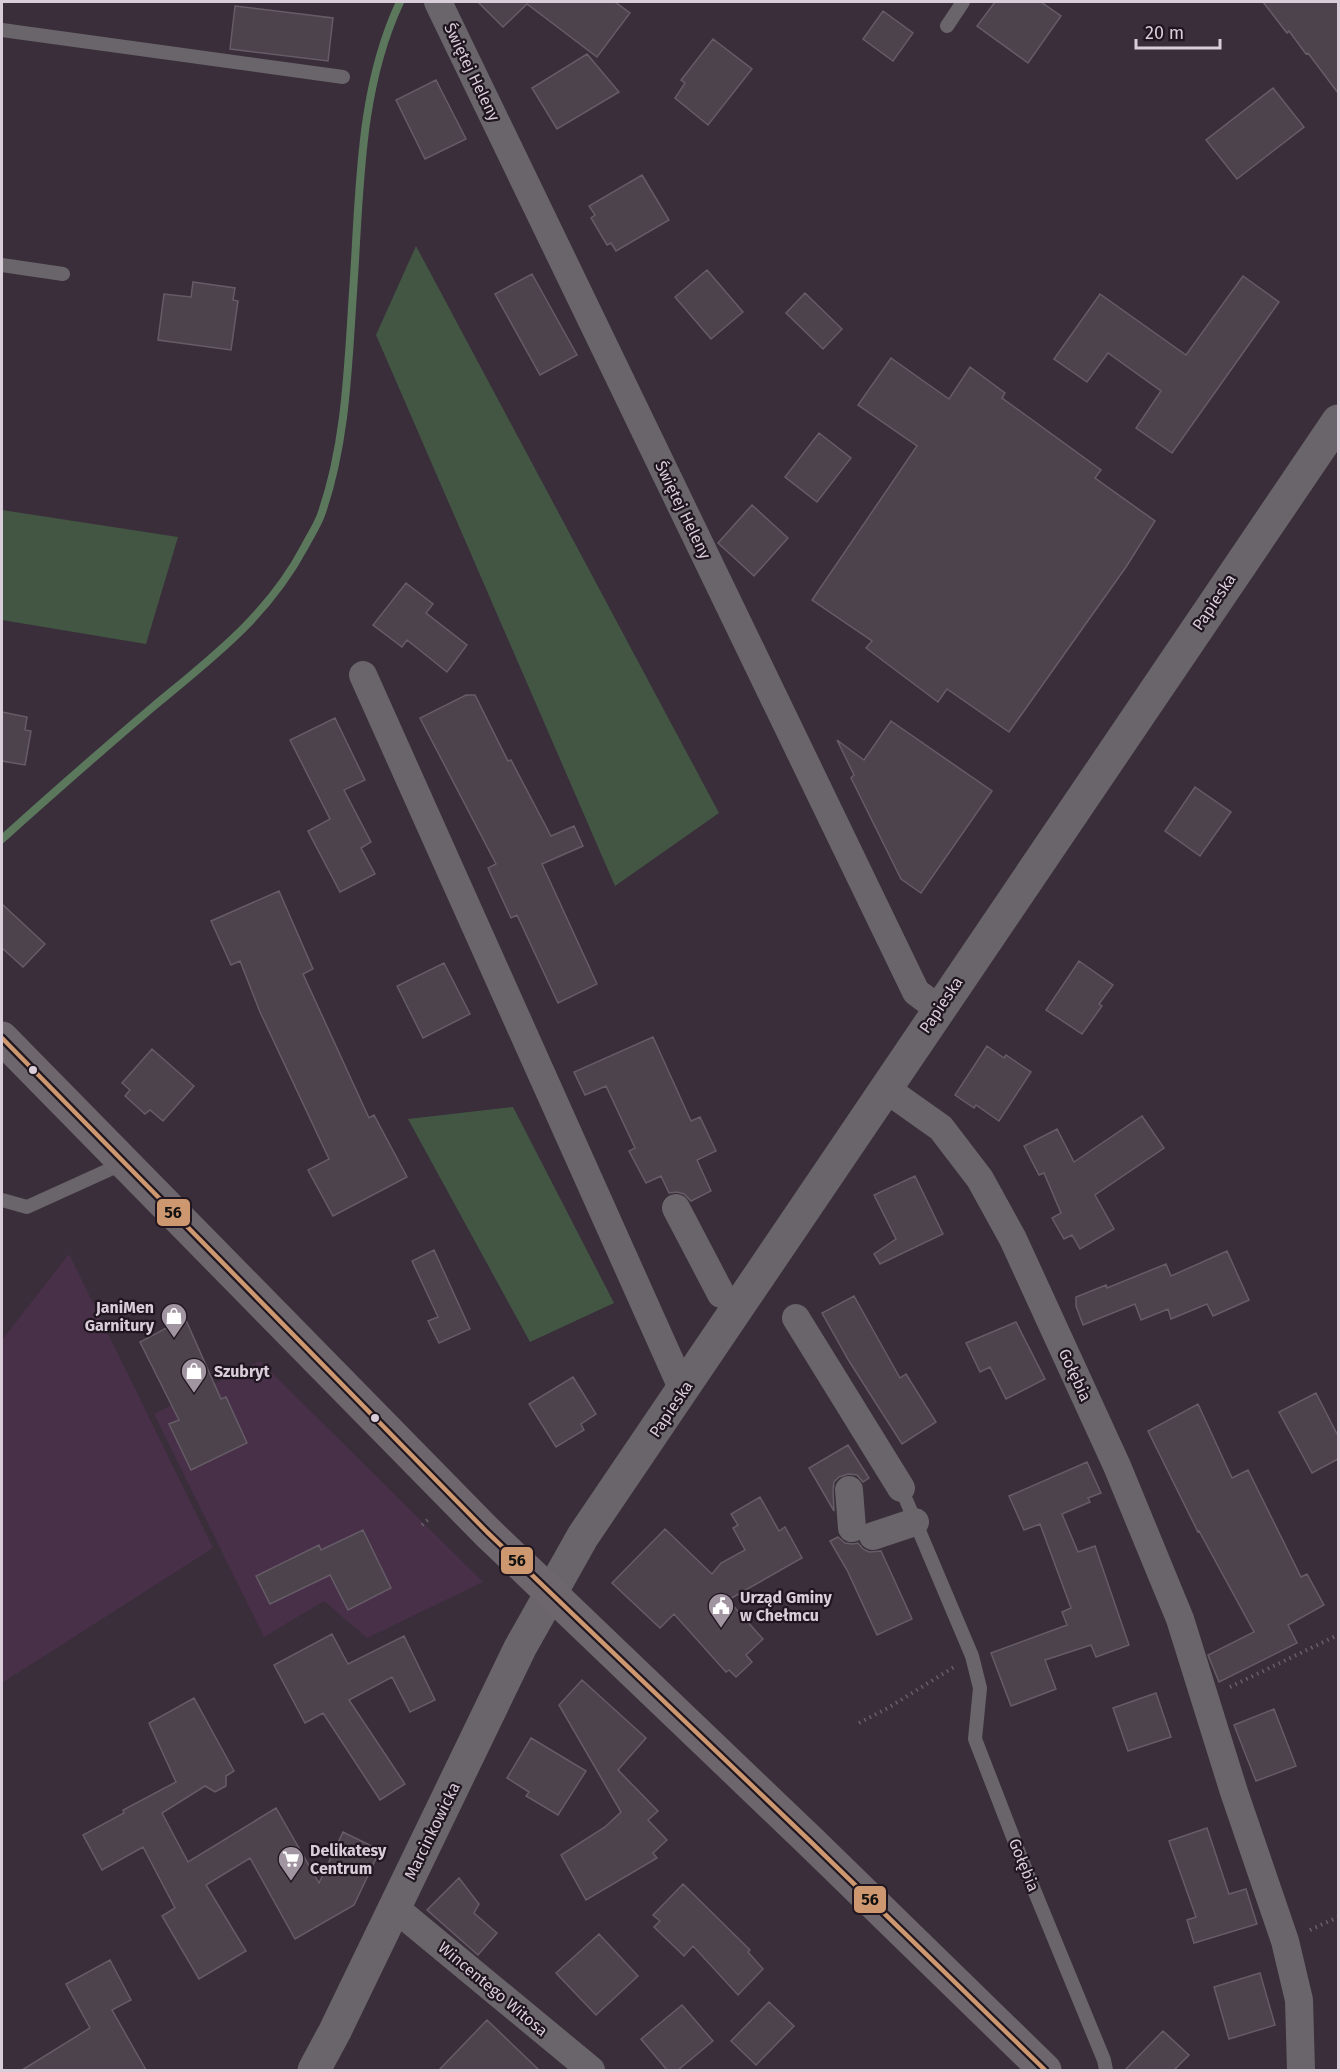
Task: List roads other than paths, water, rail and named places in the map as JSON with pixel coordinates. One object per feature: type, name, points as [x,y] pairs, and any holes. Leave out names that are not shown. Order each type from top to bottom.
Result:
[{"type":"main road","points":[[2,1038],[487,1532],[1046,2070]]},
{"type":"street","name":"Świętej Heleny","points":[[438,2],[916,992],[939,1009]]},
{"type":"street","name":"Papieska","points":[[551,1593],[583,1536],[1338,420]]},
{"type":"street","points":[[363,675],[683,1390]]},
{"type":"street","name":"Gołębia","points":[[886,1089],[941,1128],[980,1179],[1013,1239],[1117,1467],[1180,1619],[1284,1941],[1299,2000],[1301,2070]]},
{"type":"street","points":[[676,1208],[721,1294]]},
{"type":"street","points":[[796,1318],[901,1488]]},
{"type":"street","points":[[849,1490],[862,1532],[915,1522]]},
{"type":"street","name":"Marcinkowicka","points":[[314,2070],[520,1648],[551,1593]]},
{"type":"street","name":"Wincentego Witosa","points":[[395,1908],[591,2070]]},
{"type":"lane","points":[[947,26],[963,2]]},
{"type":"lane","points":[[2,30],[343,77]]},
{"type":"lane","points":[[2,265],[63,274]]},
{"type":"lane","points":[[2,1200],[27,1207],[125,1163]]},
{"type":"lane","name":"Gołębia","points":[[901,1488],[972,1656],[980,1688],[975,1739],[1104,2060],[1106,2070]]},
{"type":"waterway","points":[[2,839],[238,634],[274,594],[318,523],[336,461],[341,433],[363,144],[376,71],[386,36],[400,2]]},
{"type":"place","name":"JaniMen Garnitury","points":[[174,1339]]},
{"type":"place","name":"Szubryt","points":[[194,1394]]},
{"type":"place","name":"Urząd Gminy w Chełmcu","points":[[721,1629]]},
{"type":"place","name":"Delikatesy Centrum","points":[[291,1882]]}]
